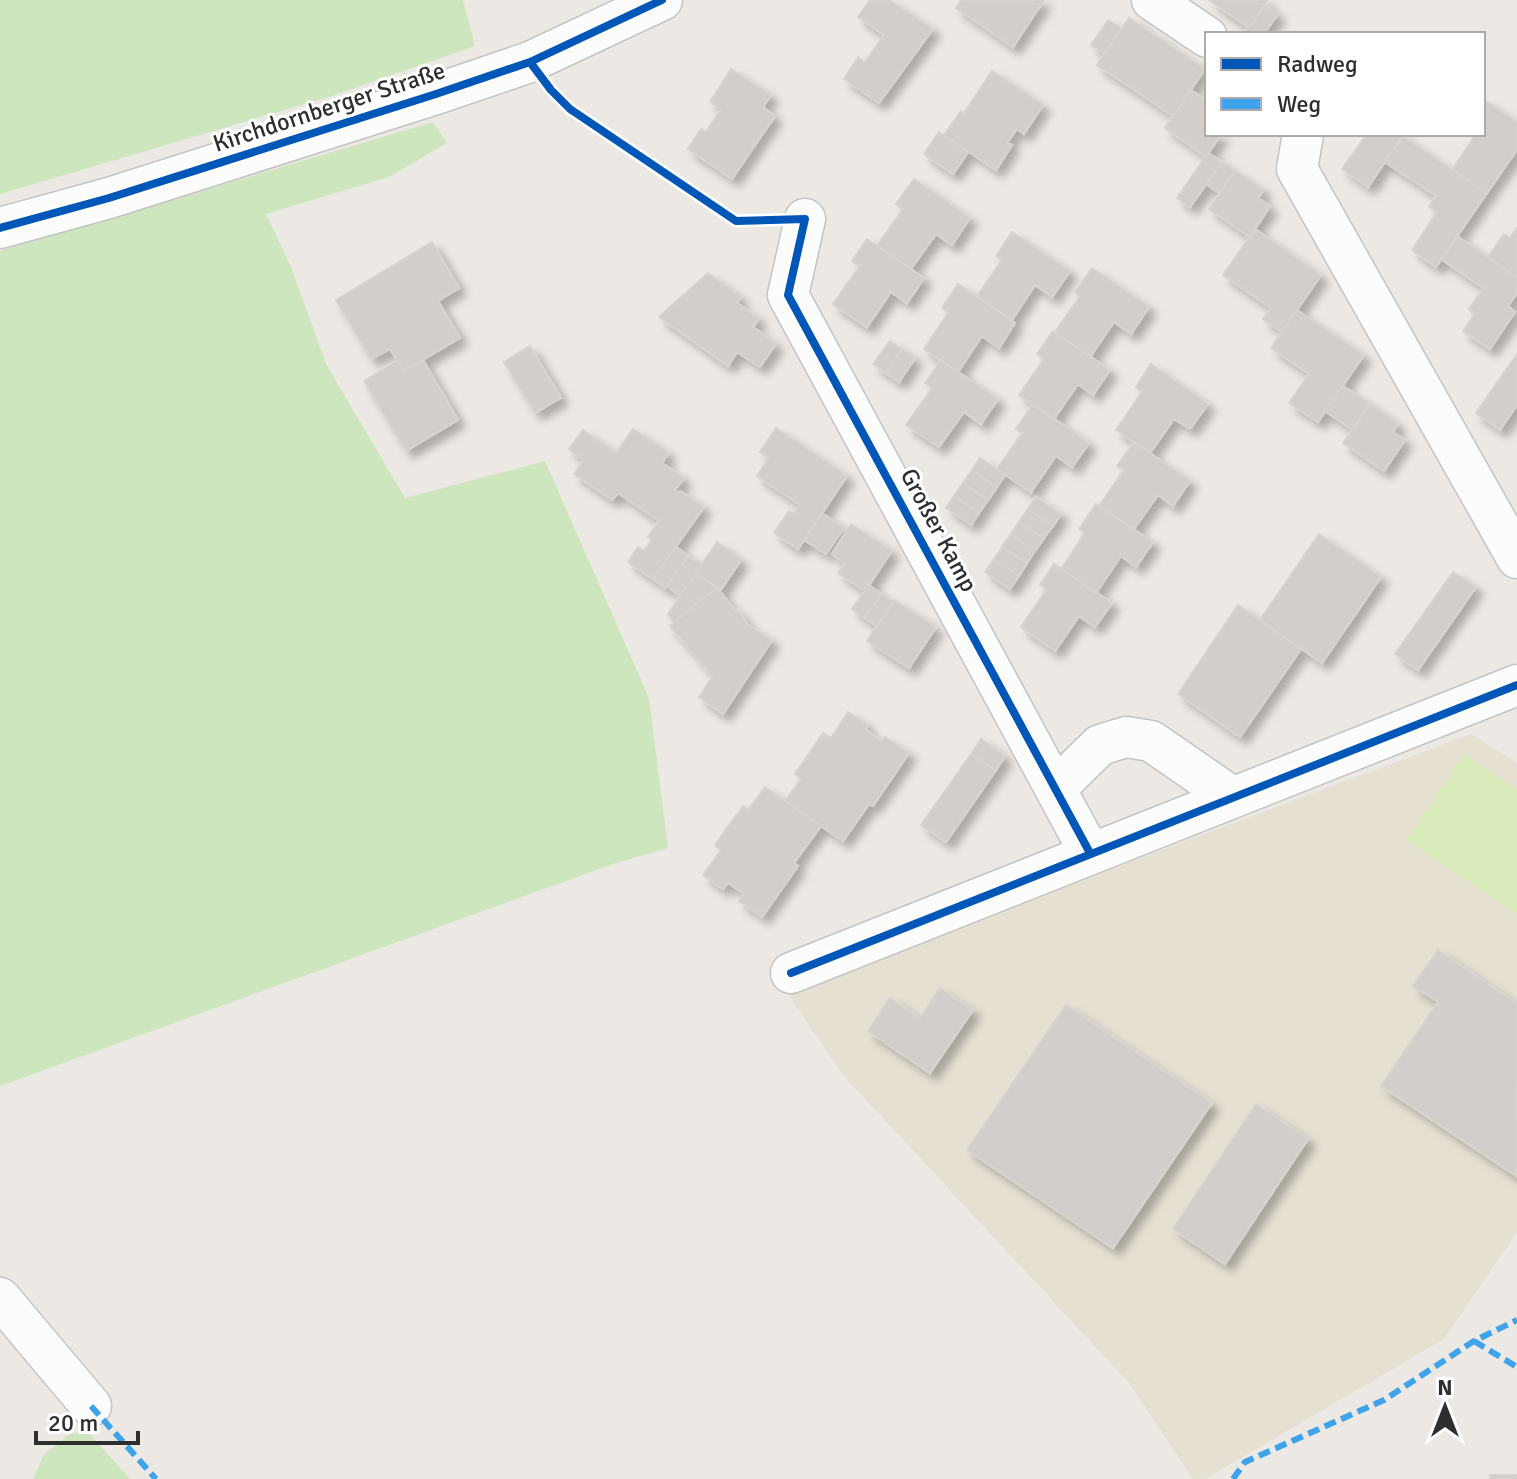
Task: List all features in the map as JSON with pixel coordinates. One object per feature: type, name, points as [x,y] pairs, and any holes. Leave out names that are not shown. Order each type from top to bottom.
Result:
[{"type":"street","name":"Kirchdornberger Straße","points":[[0,228],[109,198],[449,90],[530,62],[662,0]]},
{"type":"street","points":[[1152,0],[1205,36]]},
{"type":"street","points":[[1303,136],[1297,169],[1517,558]]},
{"type":"street","name":"Großer Kamp","points":[[805,219],[788,295],[1090,853]]},
{"type":"street","points":[[791,973],[1517,685]]},
{"type":"street","points":[[1056,788],[1100,745],[1126,737],[1151,741],[1232,797]]},
{"type":"street","points":[[0,1298],[91,1406]]},
{"type":"shaded area","points":[[1471,734],[1517,763],[1517,1232],[1444,1339],[1205,1479],[1193,1479],[1129,1383],[843,1075],[786,991]]},
{"type":"green space","points":[[0,0],[463,0],[475,46],[329,97],[0,194]]},
{"type":"green space","points":[[433,122],[447,143],[389,177],[266,214],[291,267],[326,364],[405,498],[545,461],[649,698],[668,848],[616,863],[0,1086],[0,251]]},
{"type":"green space","points":[[1464,754],[1517,790],[1517,915],[1406,840]]},
{"type":"green space","points":[[87,1431],[130,1479],[33,1479],[44,1454],[70,1434]]},
{"type":"building","points":[[870,0],[889,0],[933,29],[879,103],[844,79],[858,57],[865,62],[884,35],[858,17]]},
{"type":"building","points":[[961,0],[1044,0],[1013,47],[956,8]]},
{"type":"building","points":[[1209,0],[1268,0],[1249,28]]},
{"type":"building","points":[[1265,5],[1278,14],[1265,32],[1245,31]]},
{"type":"building","points":[[1129,18],[1205,69],[1173,116],[1097,65]]},
{"type":"building","points":[[1108,20],[1122,29],[1105,54],[1091,45]]},
{"type":"building","points":[[731,69],[771,95],[763,107],[775,116],[732,179],[688,149],[701,129],[706,132],[721,109],[710,102]]},
{"type":"building","points":[[992,71],[1043,105],[1024,134],[1017,129],[1007,143],[1012,145],[996,170],[944,135],[961,111],[964,113]]},
{"type":"building","points":[[1191,90],[1205,100],[1205,136],[1220,136],[1206,157],[1165,128]]},
{"type":"building","points":[[1485,100],[1517,122],[1517,150],[1487,193],[1452,170],[1475,136],[1485,136]]},
{"type":"building","points":[[939,132],[968,152],[953,174],[924,154]]},
{"type":"building","points":[[1366,136],[1403,136],[1368,187],[1342,169]]},
{"type":"building","points":[[1402,136],[1487,193],[1436,267],[1412,250],[1437,212],[1429,206],[1436,196],[1385,162]]},
{"type":"building","points":[[1208,153],[1222,162],[1190,207],[1177,198]]},
{"type":"building","points":[[1222,162],[1235,171],[1219,193],[1206,184]]},
{"type":"building","points":[[1235,171],[1264,190],[1258,198],[1270,206],[1250,237],[1209,209]]},
{"type":"building","points":[[914,179],[970,218],[952,245],[936,234],[911,269],[877,246],[903,209],[896,204]]},
{"type":"building","points":[[1517,228],[1517,278],[1488,257],[1504,234],[1510,238]]},
{"type":"building","points":[[1255,229],[1321,275],[1282,332],[1263,319],[1271,308],[1223,275]]},
{"type":"building","points":[[1012,232],[1070,271],[1052,297],[1035,285],[1012,320],[977,296],[1002,260],[996,256]]},
{"type":"building","points":[[1457,236],[1517,278],[1517,293],[1508,306],[1515,312],[1490,349],[1463,331],[1474,315],[1469,309],[1483,288],[1441,259]]},
{"type":"building","points":[[867,239],[924,278],[907,303],[891,292],[867,327],[833,304],[860,266],[852,261]]},
{"type":"building","points":[[432,242],[459,288],[438,301],[460,338],[404,371],[390,349],[371,359],[336,300]]},
{"type":"building","points":[[1092,268],[1149,307],[1131,334],[1114,322],[1090,357],[1055,332],[1080,296],[1075,292]]},
{"type":"building","points":[[708,273],[741,297],[737,303],[759,318],[753,327],[776,344],[760,367],[737,352],[728,366],[659,317]]},
{"type":"building","points":[[958,284],[1015,323],[999,348],[982,336],[958,372],[924,349],[948,313],[942,308]]},
{"type":"building","points":[[1297,310],[1364,355],[1318,422],[1289,403],[1309,374],[1271,348]]},
{"type":"building","points":[[1053,331],[1110,370],[1093,395],[1078,384],[1054,419],[1019,395],[1044,359],[1037,354]]},
{"type":"building","points":[[890,341],[902,349],[886,373],[873,364]]},
{"type":"building","points":[[530,346],[561,398],[535,413],[504,362]]},
{"type":"building","points":[[902,349],[915,358],[899,382],[886,373]]},
{"type":"building","points":[[1517,354],[1517,405],[1500,430],[1476,413]]},
{"type":"building","points":[[423,360],[458,420],[406,451],[364,381],[397,361],[404,371]]},
{"type":"building","points":[[941,360],[998,399],[981,424],[964,412],[939,447],[906,425],[932,388],[925,383]]},
{"type":"building","points":[[1151,364],[1208,404],[1190,429],[1174,419],[1150,453],[1116,430],[1142,392],[1136,387]]},
{"type":"building","points":[[1343,386],[1370,404],[1353,430],[1325,411]]},
{"type":"building","points":[[1033,404],[1089,443],[1072,467],[1056,456],[1031,492],[997,469],[1022,433],[1016,429]]},
{"type":"building","points":[[1370,404],[1398,424],[1393,432],[1405,440],[1384,471],[1343,443]]},
{"type":"building","points":[[776,428],[847,476],[798,549],[774,533],[789,511],[794,514],[800,505],[757,476],[769,458],[760,452]]},
{"type":"building","points":[[633,429],[669,453],[662,463],[684,478],[675,490],[704,507],[653,579],[628,562],[638,547],[644,551],[652,540],[648,537],[659,521],[618,493],[612,500],[574,474],[584,460],[569,449],[583,430],[616,453]]},
{"type":"building","points":[[1134,442],[1190,481],[1173,506],[1158,495],[1134,529],[1099,506],[1124,470],[1117,466]]},
{"type":"building","points":[[980,458],[1005,475],[997,487],[972,470]]},
{"type":"building","points":[[972,470],[997,487],[988,500],[963,483]]},
{"type":"building","points":[[963,483],[988,500],[979,513],[954,496]]},
{"type":"building","points":[[954,496],[979,513],[971,525],[946,508]]},
{"type":"building","points":[[1036,497],[1061,514],[1053,526],[1028,509]]},
{"type":"building","points":[[1096,504],[1153,542],[1136,567],[1121,556],[1096,593],[1061,569],[1085,533],[1079,529]]},
{"type":"building","points":[[1028,509],[1053,526],[1044,538],[1019,522]]},
{"type":"building","points":[[822,513],[844,528],[826,554],[804,540]]},
{"type":"building","points":[[1019,522],[1044,538],[1035,551],[1011,534]]},
{"type":"building","points":[[851,524],[892,551],[865,591],[838,573],[845,563],[832,554]]},
{"type":"building","points":[[1011,534],[1035,551],[1027,563],[1002,547]]},
{"type":"building","points":[[1319,534],[1381,577],[1322,663],[1260,620]]},
{"type":"building","points":[[717,542],[741,560],[720,591],[696,573]]},
{"type":"building","points":[[676,547],[688,556],[665,588],[653,579]]},
{"type":"building","points":[[1002,547],[1027,563],[1019,576],[994,559]]},
{"type":"building","points":[[688,556],[702,565],[680,596],[667,586]]},
{"type":"building","points":[[994,559],[1019,576],[1010,589],[985,572]]},
{"type":"building","points":[[1054,564],[1112,603],[1095,627],[1079,616],[1055,651],[1021,627],[1047,589],[1040,585]]},
{"type":"building","points":[[1453,572],[1476,587],[1418,670],[1395,654]]},
{"type":"building","points":[[696,573],[717,587],[674,622],[668,614]]},
{"type":"building","points":[[869,585],[881,594],[865,618],[852,609]]},
{"type":"building","points":[[717,587],[748,625],[772,640],[723,714],[699,697],[713,676],[670,626]]},
{"type":"building","points":[[881,594],[893,602],[877,626],[865,618]]},
{"type":"building","points":[[894,600],[936,627],[909,668],[867,641]]},
{"type":"building","points":[[1238,605],[1301,649],[1240,737],[1178,694]]},
{"type":"building","points":[[848,712],[868,725],[865,729],[881,741],[885,737],[909,753],[873,806],[869,804],[843,841],[785,801],[801,779],[795,774],[823,733],[831,738]]},
{"type":"building","points":[[981,739],[1005,756],[996,770],[971,754]]},
{"type":"building","points":[[971,754],[996,770],[946,842],[921,825]]},
{"type":"building","points":[[765,787],[821,826],[794,863],[798,866],[762,917],[739,901],[744,894],[728,883],[723,889],[703,875],[721,850],[715,845],[743,806],[748,810]]},
{"type":"building","points":[[1438,950],[1517,1004],[1516,1176],[1381,1086],[1438,1002],[1413,986]]},
{"type":"building","points":[[940,988],[973,1010],[930,1073],[868,1031],[890,998],[920,1018]]},
{"type":"building","points":[[1066,1005],[1212,1103],[1113,1248],[967,1150]]},
{"type":"building","points":[[1256,1104],[1308,1139],[1225,1264],[1173,1229]]},
{"type":"building","points":[[1490,1475],[1516,1475],[1516,1479],[1490,1479]]},
{"type":"marked path","points":[[1233,1479],[1245,1462],[1384,1400],[1474,1341],[1517,1320]]},
{"type":"marked path","points":[[1474,1341],[1517,1367]]},
{"type":"marked path","points":[[91,1406],[156,1479]]},
{"type":"cycle path","points":[[0,228],[109,198],[530,62],[662,0]]},
{"type":"cycle path","points":[[530,62],[570,109],[736,221],[805,219],[788,295],[1090,853]]},
{"type":"cycle path","points":[[791,973],[1517,685]]}]
